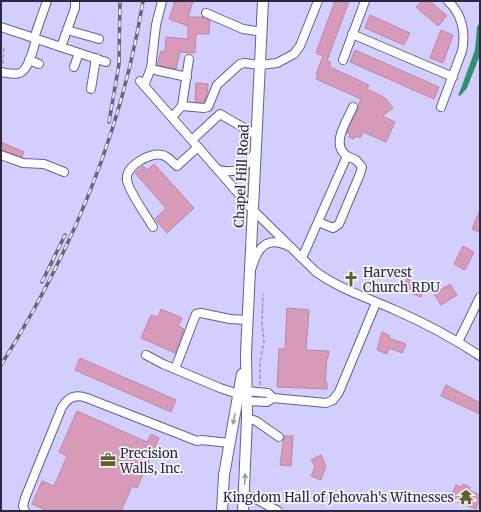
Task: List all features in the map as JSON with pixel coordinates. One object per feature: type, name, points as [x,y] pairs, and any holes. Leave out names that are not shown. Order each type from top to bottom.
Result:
[{"type":"main road","name":"Chapel Hill Road","points":[[243,511],[247,418],[244,395],[263,1]]},
{"type":"main road","name":"Chapel Hill Road","points":[[222,511],[224,475],[229,443],[244,395]]},
{"type":"street","points":[[2,68],[14,73],[21,72],[26,68],[47,1]]},
{"type":"street","points":[[61,47],[76,5],[76,1]]},
{"type":"street","points":[[162,1],[156,25],[151,68],[142,84],[252,209],[324,278],[352,293],[414,319],[458,342],[480,356]]},
{"type":"street","points":[[182,106],[208,107],[217,85],[236,67],[244,63],[260,65],[283,61],[296,52],[300,46],[318,1]]},
{"type":"street","points":[[343,60],[365,1]]},
{"type":"street","points":[[441,107],[453,77],[464,42],[464,31],[459,15],[448,1]]},
{"type":"street","points":[[206,13],[243,29],[262,32]]},
{"type":"street","points":[[1,27],[106,62]]},
{"type":"street","points":[[67,30],[99,39]]},
{"type":"street","points":[[352,34],[453,77]]},
{"type":"street","points":[[74,67],[80,53]]},
{"type":"street","points":[[91,89],[96,58]]},
{"type":"street","points":[[172,117],[182,106],[189,59]]},
{"type":"street","points":[[29,60],[40,64]]},
{"type":"street","points":[[151,68],[187,78]]},
{"type":"street","points":[[210,105],[220,114],[256,134]]},
{"type":"street","points":[[318,222],[331,228],[337,226],[361,170],[361,164],[341,151],[339,141],[353,107]]},
{"type":"street","points":[[192,140],[220,114]]},
{"type":"street","points":[[153,227],[129,186],[127,177],[130,170],[138,162],[157,155],[166,157],[177,166],[198,147]]},
{"type":"street","points":[[218,170],[225,172],[239,170],[247,165],[255,152]]},
{"type":"street","points":[[1,155],[20,162],[44,164],[64,172]]},
{"type":"street","points":[[302,258],[347,156]]},
{"type":"street","points":[[249,277],[255,258],[262,246],[273,242],[281,243],[292,248]]},
{"type":"street","points":[[458,342],[480,297]]},
{"type":"street","points":[[146,355],[163,364],[220,388],[268,402],[273,398],[326,403],[333,400],[339,392],[376,303]]},
{"type":"street","points":[[175,369],[196,314],[202,313],[230,320],[247,320]]},
{"type":"street","points":[[25,511],[23,506],[25,498],[62,406],[69,398],[74,396],[87,398],[196,441],[201,440],[229,443]]},
{"type":"street","points":[[247,418],[256,421],[279,437]]},
{"type":"street","points":[[244,495],[252,497],[278,511]]},
{"type":"path","points":[[2,68],[4,46]]},
{"type":"path","points":[[261,387],[260,362],[264,342],[262,324],[263,294]]},
{"type":"shaded area","points":[[480,22],[480,55],[467,88],[460,96],[458,95],[475,50],[477,27]]},
{"type":"building","points":[[175,1],[193,1],[188,17],[203,17],[210,21],[209,34],[196,34],[195,53],[180,52],[176,69],[157,65],[161,51],[165,52],[166,37],[188,39],[188,26],[169,19]]},
{"type":"building","points":[[335,1],[349,1],[327,61],[330,62],[330,67],[369,85],[367,89],[385,98],[393,108],[382,116],[395,122],[386,142],[363,132],[360,138],[356,136],[354,139],[349,137],[350,134],[347,133],[361,99],[316,79],[318,74],[316,74],[323,56],[316,53]]},
{"type":"building","points":[[422,1],[430,1],[447,16],[438,26],[416,7]]},
{"type":"building","points":[[370,15],[410,33],[404,45],[365,28]]},
{"type":"building","points":[[441,30],[453,35],[443,63],[430,58]]},
{"type":"building","points":[[355,50],[439,87],[434,99],[350,62]]},
{"type":"building","points":[[196,83],[208,84],[207,95],[204,102],[195,102]]},
{"type":"building","points":[[1,142],[24,152],[22,157],[1,150]]},
{"type":"building","points":[[154,164],[194,208],[167,233],[155,219],[166,208],[135,173],[143,166],[147,170]]},
{"type":"building","points":[[480,210],[480,232],[472,229]]},
{"type":"building","points":[[463,246],[474,252],[465,270],[454,264]]},
{"type":"building","points":[[407,279],[425,286],[421,297],[403,290]]},
{"type":"building","points":[[450,284],[457,295],[441,305],[434,294]]},
{"type":"building","points":[[287,308],[309,310],[306,350],[329,351],[325,382],[327,382],[327,389],[277,387],[279,349],[285,349]]},
{"type":"building","points":[[161,309],[182,318],[178,326],[184,329],[175,353],[141,338],[151,315],[158,317]]},
{"type":"building","points":[[382,332],[390,336],[389,338],[406,344],[402,353],[389,348],[387,354],[377,350]]},
{"type":"building","points":[[80,358],[176,400],[171,412],[75,370]]},
{"type":"building","points":[[446,385],[480,403],[480,414],[441,396]]},
{"type":"building","name":"Precision Walls, Inc.","points":[[77,411],[147,442],[151,434],[159,438],[137,488],[132,486],[121,511],[48,511],[32,504],[42,481],[54,486],[67,456],[59,452]]},
{"type":"building","points":[[284,436],[293,436],[291,466],[280,465]]},
{"type":"building","points":[[321,455],[326,466],[321,480],[311,476],[315,467],[311,460]]},
{"type":"building","name":"Kingdom Hall of Jehovah’s Witnesses","points":[[463,484],[470,487],[469,490],[480,495],[476,509],[450,499],[456,485],[461,487]]},
{"type":"railway","points":[[109,122],[119,64],[120,1]]},
{"type":"railway","points":[[1,365],[50,279],[90,190],[122,97],[134,49],[143,1]]},
{"type":"railway","points":[[42,282],[65,235]]},
{"type":"place","name":"Harvest Church RDU","points":[[351,279]]},
{"type":"place","name":"Precision Walls, Inc.","points":[[108,460]]},
{"type":"place","name":"Kingdom Hall of Jehovah’s Witnesses","points":[[466,497]]}]
